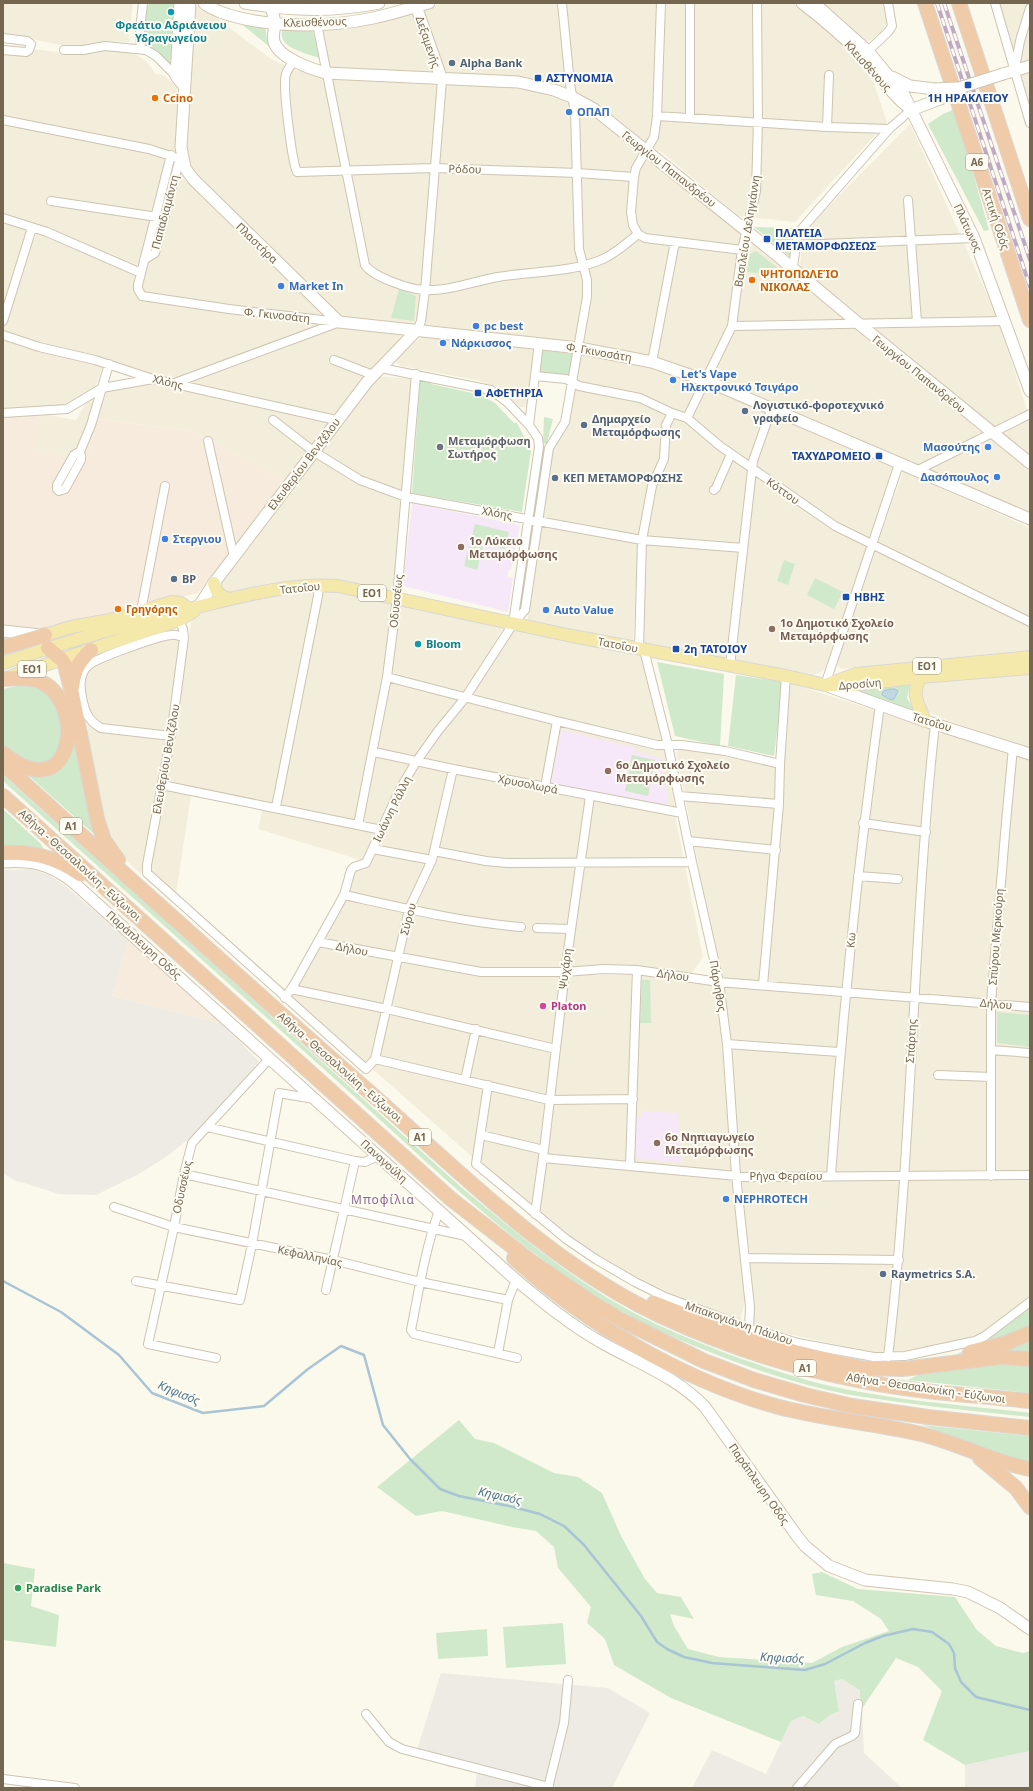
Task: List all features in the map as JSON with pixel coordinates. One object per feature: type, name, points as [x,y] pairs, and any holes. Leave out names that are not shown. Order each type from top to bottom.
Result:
[{"type":"highway","name":"Αττική Οδός","points":[[925,3],[1030,320]]},
{"type":"highway","points":[[959,3],[1030,219]]},
{"type":"highway","points":[[3,647],[47,641],[62,660],[71,689],[100,829],[110,850],[139,887]]},
{"type":"highway","points":[[71,689],[76,667],[80,660],[91,650]]},
{"type":"highway","points":[[3,679],[27,678],[38,680],[53,690],[62,705],[68,737],[68,745],[64,755],[57,762],[47,768],[32,770],[25,768],[3,753]]},
{"type":"highway","name":"Αθήνα - Θεσσαλονίκη - Εύζωνοι","points":[[3,764],[139,887],[499,1206],[544,1243],[595,1281],[631,1302],[688,1328],[764,1356],[812,1370],[859,1381],[933,1391],[1030,1401]]},
{"type":"highway","name":"Αθήνα - Θεσσαλονίκη - Εύζωνοι","points":[[3,796],[451,1199],[532,1262],[591,1302],[621,1320],[704,1361],[754,1380],[805,1395],[852,1406],[928,1417],[1030,1428]]},
{"type":"highway","points":[[3,853],[26,852],[56,860],[69,867],[129,909]]},
{"type":"highway","points":[[451,1199],[533,1275],[568,1303],[644,1351],[694,1376],[741,1396],[776,1406],[835,1420],[907,1431],[932,1437],[1030,1469]]},
{"type":"highway","points":[[595,1281],[613,1284],[662,1307],[697,1320],[795,1352],[861,1368],[891,1362],[991,1348],[1030,1334]]},
{"type":"highway","points":[[891,1362],[904,1369],[989,1358],[1030,1359]]},
{"type":"highway","points":[[968,1450],[1008,1481],[1030,1507]]},
{"type":"main road","points":[[214,583],[217,593],[220,596],[229,599]]},
{"type":"main road","name":"Τατοΐου","points":[[3,663],[47,641],[229,599],[296,586],[319,585],[338,586],[513,624],[786,676],[825,685]]},
{"type":"main road","points":[[47,641],[71,627],[110,620],[177,602],[194,608]]},
{"type":"main road","name":"Τατοΐου","points":[[3,679],[179,620],[186,617],[194,608]]},
{"type":"main road","name":"Δροσίνη","points":[[825,685],[840,678],[856,674],[1030,657]]},
{"type":"main road","name":"Δροσίνη","points":[[825,685],[854,686],[920,677],[1030,668]]},
{"type":"main road","points":[[920,677],[915,687],[915,698],[930,722]]},
{"type":"street","points":[[141,49],[140,29],[143,3]]},
{"type":"street","points":[[176,76],[180,3]]},
{"type":"street","name":"Παπαδιαμάντη","points":[[144,260],[155,253],[181,159],[184,86],[190,3]]},
{"type":"street","name":"Κλεισθένους","points":[[204,3],[215,10],[242,19],[275,23],[317,24],[373,18],[416,5],[429,3]]},
{"type":"street","name":"Κλεισθένους","points":[[245,3],[271,8],[334,9],[379,3]]},
{"type":"street","name":"Ιωάννη Ράλλη","points":[[285,998],[344,895],[351,870],[354,867],[366,863],[400,789],[416,762],[438,731],[465,698],[513,624],[525,610],[549,448],[565,422],[587,297],[588,280],[579,249],[575,112],[572,97],[562,3]]},
{"type":"street","points":[[661,3],[657,116],[654,137],[636,168],[634,177],[631,212],[633,225],[638,234],[645,238],[742,250]]},
{"type":"street","points":[[690,3],[690,117]]},
{"type":"street","name":"Βασιλείου Δεληγιάννη","points":[[706,381],[732,326],[742,250],[756,191],[758,122],[757,3]]},
{"type":"street","name":"Κλεισθένους","points":[[802,3],[862,56],[897,98],[911,110]]},
{"type":"street","name":"Κλεισθένους","points":[[814,3],[868,51],[887,74]]},
{"type":"street","points":[[868,51],[888,32],[892,26],[888,3]]},
{"type":"street","points":[[995,3],[1030,123]]},
{"type":"street","name":"Δεξαμενής","points":[[416,5],[442,80]]},
{"type":"street","name":"Γεωργίου Παπανδρέου","points":[[271,8],[275,23],[273,37],[275,45],[294,61],[313,70],[326,73],[442,80],[518,82],[554,90],[572,97],[594,109],[793,267],[858,324],[1030,463]]},
{"type":"street","points":[[1014,70],[1020,41],[1030,8]]},
{"type":"street","points":[[317,24],[365,265],[375,274],[414,289],[425,291],[439,289],[499,277],[575,268],[602,259],[638,234]]},
{"type":"street","points":[[4,38],[27,41],[31,44],[30,48],[26,52],[4,50],[4,38]]},
{"type":"street","points":[[64,50],[83,50],[105,46],[141,49],[156,56],[184,86]]},
{"type":"street","name":"Ρόδου","points":[[294,61],[286,75],[286,95],[297,172],[434,168],[577,173],[634,177]]},
{"type":"street","points":[[793,267],[799,232],[889,129],[911,110],[937,94],[1030,66]]},
{"type":"street","points":[[887,74],[910,86],[937,94]]},
{"type":"street","name":"Πλάτωνος","points":[[887,74],[904,95],[974,238],[1030,391]]},
{"type":"street","points":[[827,127],[829,75]]},
{"type":"street","points":[[418,330],[421,321],[425,291],[442,80]]},
{"type":"street","points":[[657,116],[827,127],[889,129]]},
{"type":"street","points":[[3,120],[149,148],[181,159]]},
{"type":"street","name":"Παπαδιαμάντη","points":[[140,294],[138,285],[171,155]]},
{"type":"street","name":"Πλαστήρα","points":[[181,159],[188,173],[195,182],[339,322]]},
{"type":"street","points":[[908,200],[917,322]]},
{"type":"street","points":[[51,201],[164,218]]},
{"type":"street","points":[[3,218],[78,245],[141,273]]},
{"type":"street","points":[[3,321],[32,228]]},
{"type":"street","points":[[796,245],[974,238]]},
{"type":"street","points":[[652,362],[675,242]]},
{"type":"street","name":"Φ. Γκινοσάτη","points":[[140,294],[146,297],[229,309],[579,348],[652,362],[706,381],[771,410],[1030,519]]},
{"type":"street","points":[[732,326],[1004,321]]},
{"type":"street","points":[[172,384],[339,322]]},
{"type":"street","name":"Ελευθερίου Βενιζέλου","points":[[194,608],[336,420],[377,372],[418,330]]},
{"type":"street","name":"Χλόης","points":[[3,335],[39,347],[109,364],[172,384],[336,420]]},
{"type":"street","points":[[529,425],[539,343]]},
{"type":"street","points":[[334,360],[377,372],[416,374],[491,390],[507,402],[529,425],[538,438],[539,447],[549,448]]},
{"type":"street","points":[[79,454],[91,425],[109,364]]},
{"type":"street","name":"Οδυσσέως","points":[[358,825],[374,752],[387,677],[397,598],[416,374]]},
{"type":"street","name":"Κόττου","points":[[535,376],[566,379],[579,386],[640,398],[672,413],[687,418],[731,454],[835,526],[1030,622]]},
{"type":"street","points":[[3,413],[67,409],[102,388],[153,379]]},
{"type":"street","points":[[687,418],[706,381]]},
{"type":"street","points":[[730,666],[753,460],[771,410]]},
{"type":"street","name":"Πάρνηθος","points":[[672,413],[666,425],[664,459],[652,486],[642,540],[642,649],[668,745],[718,982],[727,1044],[736,1175],[750,1307],[749,1328]]},
{"type":"street","points":[[916,471],[1030,414]]},
{"type":"street","name":"Χλόης","points":[[273,420],[313,451],[360,480],[406,497],[642,540],[743,548]]},
{"type":"street","points":[[208,441],[234,557]]},
{"type":"street","name":"Ιωάννη Ράλλη","points":[[513,624],[539,447]]},
{"type":"street","points":[[714,490],[731,454]]},
{"type":"street","points":[[825,685],[899,464]]},
{"type":"street","points":[[140,611],[165,486]]},
{"type":"street","points":[[276,807],[317,604],[319,585]]},
{"type":"street","name":"Ελευθερίου Βενιζέλου","points":[[179,620],[183,629],[184,638],[171,736],[146,870],[147,873],[285,998]]},
{"type":"street","points":[[3,631],[47,641]]},
{"type":"street","points":[[171,736],[101,728],[90,720],[85,711],[80,688],[82,675],[89,665],[104,656],[170,635],[184,638]]},
{"type":"street","points":[[763,985],[776,850],[786,676]]},
{"type":"street","points":[[387,677],[465,698],[657,745],[682,745],[725,751],[780,764]]},
{"type":"street","name":"Τατοΐου","points":[[825,685],[930,722],[1030,754]]},
{"type":"street","name":"Κω","points":[[831,1176],[845,993],[863,823],[880,705]]},
{"type":"street","points":[[545,787],[557,721]]},
{"type":"street","name":"Σπάρτης","points":[[891,1362],[899,1260],[914,997],[926,832],[930,722]]},
{"type":"street","name":"Σπύρου Μερκούρη","points":[[991,1176],[992,1003],[1005,830],[1014,748]]},
{"type":"street","name":"Χρυσολωρά","points":[[374,752],[416,762],[682,813]]},
{"type":"street","name":"Σύρου","points":[[285,998],[366,1069],[375,1059],[409,909],[432,860],[453,769]]},
{"type":"street","points":[[162,785],[276,807],[382,830]]},
{"type":"street","name":"Ψυχάρη","points":[[535,1214],[544,1154],[549,1100],[565,972],[590,796]]},
{"type":"street","points":[[679,796],[779,804]]},
{"type":"street","points":[[863,823],[926,832]]},
{"type":"street","points":[[688,841],[776,850]]},
{"type":"street","points":[[373,849],[432,860]]},
{"type":"street","points":[[434,851],[497,862],[692,862]]},
{"type":"street","name":"Παράπλευρη Οδός","points":[[3,862],[23,861],[44,865],[66,876],[270,1058]]},
{"type":"street","points":[[858,876],[898,879]]},
{"type":"street","points":[[344,895],[409,909],[492,924],[521,927]]},
{"type":"street","points":[[537,928],[571,929]]},
{"type":"street","name":"Δήλου","points":[[318,942],[398,958],[481,972],[565,972],[604,969],[636,970],[718,982],[1030,1007]]},
{"type":"street","points":[[630,1165],[636,970]]},
{"type":"street","points":[[291,989],[476,1029],[556,1049]]},
{"type":"street","points":[[465,1080],[476,1029]]},
{"type":"street","points":[[727,1044],[840,1052]]},
{"type":"street","points":[[991,1050],[1030,1053]]},
{"type":"street","name":"Οδυσσέως","points":[[216,1358],[148,1344],[192,1143],[270,1058]]},
{"type":"street","name":"Παναγούλη","points":[[270,1058],[516,1280]]},
{"type":"street","points":[[375,1059],[549,1100],[633,1099]]},
{"type":"street","points":[[938,1075],[991,1077]]},
{"type":"street","points":[[481,1135],[488,1085]]},
{"type":"street","points":[[136,1281],[240,1300],[262,1192],[279,1093],[315,1099]]},
{"type":"street","points":[[207,1127],[355,1161],[365,1162],[378,1156]]},
{"type":"street","name":"Ρήγα Φεραίου","points":[[481,1135],[544,1154],[630,1165],[748,1177],[1030,1175]]},
{"type":"street","name":"Μπακογιάννη Πάυλου","points":[[481,1135],[476,1164],[566,1239],[635,1282],[665,1297],[749,1328],[798,1343],[891,1362],[905,1356],[975,1341],[985,1336],[1030,1302]]},
{"type":"street","points":[[326,1290],[355,1161]]},
{"type":"street","points":[[184,1174],[467,1236]]},
{"type":"street","name":"Κεφαλληνίας","points":[[114,1207],[174,1227],[333,1260],[420,1282],[508,1300]]},
{"type":"street","points":[[439,1211],[432,1228],[411,1330],[414,1334],[517,1358]]},
{"type":"street","points":[[746,1258],[899,1260]]},
{"type":"street","points":[[498,1353],[508,1300],[516,1280]]},
{"type":"street","name":"Παράπλευρη Οδός","points":[[516,1280],[567,1321],[615,1350],[673,1380],[698,1399],[797,1536],[805,1546],[829,1566],[865,1580],[953,1588],[968,1592],[1000,1608],[1030,1629]]},
{"type":"street","points":[[366,1714],[389,1742],[402,1749],[548,1788],[564,1723],[568,1680]]},
{"type":"street","points":[[797,1788],[835,1744],[855,1733],[858,1704]]},
{"type":"street","points":[[3,1778],[75,1788]]},
{"type":"shaded area","points":[[3,3],[133,3],[129,33],[130,42],[110,41],[73,47],[3,34]]},
{"type":"shaded area","points":[[443,3],[657,3],[653,116],[647,142],[644,142],[575,94],[444,75],[422,10]]},
{"type":"shaded area","points":[[664,3],[793,3],[804,9],[839,40],[874,83],[887,122],[795,222],[738,216],[662,152],[653,150],[659,122]]},
{"type":"shaded area","points":[[820,3],[884,3],[887,22],[881,32],[869,41],[864,40]]},
{"type":"shaded area","points":[[998,3],[1030,3],[1030,115]]},
{"type":"shaded area","points":[[199,5],[271,59],[295,70],[324,76],[439,83],[418,325],[352,319],[341,316],[201,186],[188,172],[183,152],[192,8]]},
{"type":"shaded area","points":[[415,10],[437,75],[329,70],[321,26]]},
{"type":"shaded area","points":[[33,49],[79,55],[109,49],[130,51],[146,61],[156,74],[163,75],[177,86],[177,167],[184,179],[339,325],[400,334],[402,340],[335,416],[165,378],[81,353],[33,341],[3,330],[3,53],[32,55]]},
{"type":"shaded area","points":[[444,83],[513,87],[555,94],[591,112],[737,230],[741,236],[731,326],[705,377],[649,357],[423,327]]},
{"type":"shaded area","points":[[910,124],[995,312],[1030,419],[1030,457],[800,267],[803,232]]},
{"type":"shaded area","points":[[753,245],[800,280],[1030,470],[1030,516],[709,379],[735,327],[744,250]]},
{"type":"shaded area","points":[[422,336],[535,345],[527,407],[520,407],[496,386],[476,380],[401,366],[395,361]]},
{"type":"shaded area","points":[[3,339],[103,366],[95,388],[66,406],[3,409]]},
{"type":"shaded area","points":[[581,350],[650,366],[702,383],[685,415],[666,413],[661,459],[648,484],[638,544],[633,642],[527,624],[552,450],[568,425]]},
{"type":"shaded area","points":[[376,376],[413,379],[403,491],[378,484],[357,474],[334,461],[319,449]]},
{"type":"shaded area","points":[[152,382],[332,421],[286,481],[192,431],[99,419],[86,462],[33,449],[42,414],[76,420],[89,398],[106,390]]},
{"type":"shaded area","points":[[706,385],[895,468],[825,668],[820,673],[810,676],[641,645],[645,546],[654,487],[669,425],[674,419],[681,419]]},
{"type":"shaded area","points":[[42,414],[34,449],[86,462],[98,419],[192,431],[286,481],[198,593],[168,600],[115,616],[87,618],[56,627],[29,630],[3,627],[3,416]]},
{"type":"shaded area","points":[[314,456],[350,480],[377,492],[402,499],[394,594],[334,580],[312,579],[224,595],[217,584]]},
{"type":"shaded area","points":[[903,471],[1030,528],[1030,650],[841,669],[836,663]]},
{"type":"shaded area","name":"1ο Λύκειο Μεταμόρφωσης","points":[[412,503],[520,525],[511,570],[509,570],[507,577],[513,578],[508,612],[403,586]]},
{"type":"shaded area","points":[[312,588],[361,595],[503,628],[461,700],[409,767],[364,861],[258,829],[263,808],[191,795],[176,894],[148,869],[192,618],[202,611],[243,601]]},
{"type":"shaded area","points":[[512,629],[642,655],[665,754],[675,809],[422,760],[470,697]]},
{"type":"shaded area","points":[[172,636],[181,641],[166,746],[141,874],[118,853],[104,828],[84,732],[88,729],[83,687],[89,669],[99,662]]},
{"type":"shaded area","points":[[1030,675],[1030,748],[944,719],[927,711],[920,698],[924,682]]},
{"type":"shaded area","points":[[790,683],[932,729],[901,1173],[739,1174],[732,1048],[720,974],[676,752],[684,747],[781,768]]},
{"type":"shaded area","name":"6ο Δημοτικό Σχολείο Μεταμόρφωσης","points":[[562,730],[637,748],[636,752],[660,758],[669,805],[551,784]]},
{"type":"shaded area","points":[[946,731],[1030,759],[1030,1171],[907,1172],[917,991],[938,736]]},
{"type":"shaded area","points":[[417,765],[675,815],[703,957],[692,973],[633,966],[474,968],[323,941],[347,899],[355,869],[365,870],[401,791]]},
{"type":"shaded area","points":[[31,869],[49,875],[64,885],[128,939],[112,996],[222,1024],[259,1061],[236,1091],[190,1138],[166,1157],[139,1174],[96,1195],[59,1194],[14,1180],[3,1173],[3,870]]},
{"type":"shaded area","points":[[128,939],[222,1024],[112,996]]},
{"type":"shaded area","points":[[321,946],[391,961],[482,976],[561,975],[534,1206],[528,1206],[291,997]]},
{"type":"shaded area","points":[[567,975],[632,975],[662,977],[711,984],[716,987],[724,1044],[731,1168],[746,1296],[740,1321],[670,1295],[616,1267],[542,1215],[540,1210]]},
{"type":"shaded area","name":"6ο Νηπιαγωγείο Μεταμόρφωσης","points":[[642,1111],[678,1113],[681,1163],[634,1158],[636,1117],[642,1117]]},
{"type":"shaded area","points":[[1030,1178],[1030,1297],[978,1337],[901,1351],[878,1353],[754,1327],[751,1263],[740,1180]]},
{"type":"shaded area","points":[[441,1673],[608,1688],[650,1713],[612,1788],[475,1788],[477,1771],[448,1767],[416,1753]]},
{"type":"shaded area","points":[[842,1679],[861,1690],[864,1753],[902,1788],[692,1788],[712,1750],[766,1774],[791,1721],[803,1716],[819,1724],[830,1715],[839,1711],[834,1681]]},
{"type":"shaded area","points":[[1030,1751],[1030,1788],[965,1788],[965,1765]]},
{"type":"green space","points":[[149,3],[178,3],[171,67],[144,47],[145,14]]},
{"type":"green space","points":[[239,22],[265,26],[267,40],[271,48]]},
{"type":"green space","points":[[284,26],[312,27],[319,58],[298,51],[286,44],[282,33]]},
{"type":"green space","points":[[955,109],[989,230],[984,231],[928,124],[943,114]]},
{"type":"green space","points":[[754,227],[795,228],[790,257]]},
{"type":"green space","points":[[756,251],[788,276],[747,272],[748,255]]},
{"type":"green space","points":[[399,289],[416,296],[414,321],[391,318]]},
{"type":"green space","points":[[542,350],[573,354],[570,376],[539,372]]},
{"type":"green space","points":[[423,380],[430,382],[431,384],[481,395],[495,403],[514,423],[517,423],[531,451],[522,512],[412,493],[420,382]]},
{"type":"green space","points":[[544,417],[553,419],[547,443],[545,444],[543,442]]},
{"type":"green space","points":[[545,450],[536,510],[534,510],[541,452]]},
{"type":"green space","points":[[475,524],[509,532],[505,549],[471,540]]},
{"type":"green space","points":[[531,525],[534,525],[522,607],[519,607]]},
{"type":"green space","points":[[470,543],[483,546],[477,570],[464,566]]},
{"type":"green space","points":[[784,560],[795,564],[788,585],[777,581]]},
{"type":"green space","points":[[815,578],[843,592],[834,609],[807,595]]},
{"type":"green space","points":[[657,662],[724,674],[720,746],[675,736]]},
{"type":"green space","points":[[736,675],[783,682],[774,756],[728,746]]},
{"type":"green space","points":[[26,684],[34,685],[54,698],[63,729],[60,754],[39,766],[3,747],[3,689]]},
{"type":"green space","points":[[910,684],[907,698],[915,711],[856,691],[856,688]]},
{"type":"green space","points":[[74,737],[96,836],[28,775],[44,774],[61,764],[69,755]]},
{"type":"green space","points":[[632,755],[655,760],[648,796],[625,791]]},
{"type":"green space","points":[[3,775],[461,1187],[541,1252],[603,1295],[660,1326],[720,1351],[770,1369],[804,1379],[838,1388],[877,1395],[1030,1413],[1030,1417],[943,1408],[857,1396],[805,1384],[752,1368],[699,1348],[650,1326],[609,1304],[532,1252],[460,1192],[3,781]]},
{"type":"green space","points":[[3,809],[40,843],[45,851],[3,847]]},
{"type":"green space","points":[[642,980],[650,980],[651,1023],[640,1023]]},
{"type":"green space","points":[[997,1012],[1030,1015],[1030,1047],[997,1043]]},
{"type":"green space","points":[[1030,1308],[1030,1393],[908,1380],[997,1333]]},
{"type":"green space","points":[[459,1420],[475,1439],[494,1443],[554,1473],[578,1477],[602,1493],[621,1536],[645,1579],[657,1593],[681,1597],[694,1619],[670,1614],[674,1626],[688,1649],[719,1657],[812,1663],[842,1647],[889,1631],[881,1619],[853,1601],[816,1595],[812,1574],[822,1572],[858,1589],[955,1597],[977,1630],[996,1646],[1023,1653],[1030,1651],[1030,1751],[965,1765],[923,1740],[942,1691],[918,1667],[896,1658],[861,1710],[860,1690],[842,1679],[834,1681],[839,1711],[830,1715],[819,1724],[803,1716],[791,1721],[781,1742],[671,1698],[614,1665],[605,1639],[587,1623],[591,1607],[558,1568],[554,1547],[536,1531],[442,1511],[416,1516],[377,1487]]},
{"type":"green space","points":[[922,1425],[1030,1436],[1030,1463],[1023,1462]]},
{"type":"green space","name":"Paradise Park","points":[[3,1563],[35,1569],[31,1606],[59,1615],[56,1647],[3,1640]]},
{"type":"green space","points":[[563,1623],[566,1664],[506,1668],[503,1627]]},
{"type":"green space","points":[[487,1629],[488,1656],[438,1659],[436,1633]]},
{"type":"water","points":[[895,689],[898,691],[894,699],[891,700],[882,695],[883,691]]},
{"type":"waterway","name":"Κηφισός","points":[[3,1281],[61,1312],[119,1355],[152,1393],[203,1413],[264,1406],[308,1369],[341,1346],[364,1355],[383,1425],[410,1459],[440,1489],[459,1496],[540,1514],[564,1526],[584,1545],[641,1616],[657,1642],[667,1649],[684,1657],[712,1663],[805,1670],[825,1664],[865,1643],[883,1636],[913,1629],[932,1632],[949,1644],[954,1653],[955,1668],[961,1682],[976,1697],[1030,1710]]},
{"type":"railway","points":[[937,3],[1030,287]]},
{"type":"railway","points":[[944,3],[1030,260]]},
{"type":"place","name":"Φρεάτιο Αδριάνειου Υδραγωγείου","points":[[171,12]]},
{"type":"place","name":"Alpha Bank","points":[[452,63]]},
{"type":"place","name":"ΑΣΤΥΝΟΜΙΑ","points":[[538,78]]},
{"type":"place","name":"1Η ΗΡΑΚΛΕΙΟΥ","points":[[968,85]]},
{"type":"place","name":"Ccino","points":[[155,98]]},
{"type":"place","name":"ΟΠΑΠ","points":[[569,112]]},
{"type":"place","name":"ΠΛΑΤΕΙΑ ΜΕΤΑΜΟΡΦΩΣΕΩΣ","points":[[767,239]]},
{"type":"place","name":"ΨΗΤΟΠΩΛΕΊΟ ΝΙΚΟΛΑΣ","points":[[752,280]]},
{"type":"place","name":"Market In","points":[[281,286]]},
{"type":"place","name":"pc best","points":[[476,326]]},
{"type":"place","name":"Νάρκισσος","points":[[443,343]]},
{"type":"place","name":"Let's Vape Ηλεκτρονικό Τσιγάρο","points":[[673,380]]},
{"type":"place","name":"ΑΦΕΤΗΡΙΑ","points":[[478,393]]},
{"type":"place","name":"Λογιστικό-φοροτεχνικό γραφείο","points":[[745,411]]},
{"type":"place","name":"Δημαρχείο Μεταμόρφωσης","points":[[584,425]]},
{"type":"place","name":"Μεταμόρφωση Σωτήρος","points":[[440,447]]},
{"type":"place","name":"Μασούτης","points":[[988,447]]},
{"type":"place","name":"ΤΑΧΥΔΡΟΜΕΙΟ","points":[[879,456]]},
{"type":"place","name":"Δασόπουλος","points":[[997,477]]},
{"type":"place","name":"ΚΕΠ ΜΕΤΑΜΟΡΦΩΣΗΣ","points":[[555,478]]},
{"type":"place","name":"Στεργιου","points":[[165,539]]},
{"type":"place","name":"1ο Λύκειο Μεταμόρφωσης","points":[[461,547]]},
{"type":"place","name":"BP","points":[[174,579]]},
{"type":"place","name":"ΗΒΗΣ","points":[[846,597]]},
{"type":"place","name":"Γρηγόρης","points":[[118,609]]},
{"type":"place","name":"Auto Value","points":[[546,610]]},
{"type":"place","name":"1ο Δημοτικό Σχολείο Μεταμόρφωσης","points":[[772,629]]},
{"type":"place","name":"Bloom","points":[[418,644]]},
{"type":"place","name":"2η ΤΑΤΟΙΟΥ","points":[[676,649]]},
{"type":"place","name":"6ο Δημοτικό Σχολείο Μεταμόρφωσης","points":[[608,771]]},
{"type":"place","name":"Platon","points":[[543,1006]]},
{"type":"place","name":"6ο Νηπιαγωγείο Μεταμόρφωσης","points":[[657,1143]]},
{"type":"place","name":"NEPHROTECH","points":[[726,1199]]},
{"type":"place","name":"Raymetrics S.A.","points":[[883,1274]]},
{"type":"place","name":"Paradise Park","points":[[18,1588]]},
{"type":"district","name":"Μποφίλια","points":[[383,1200]]}]
